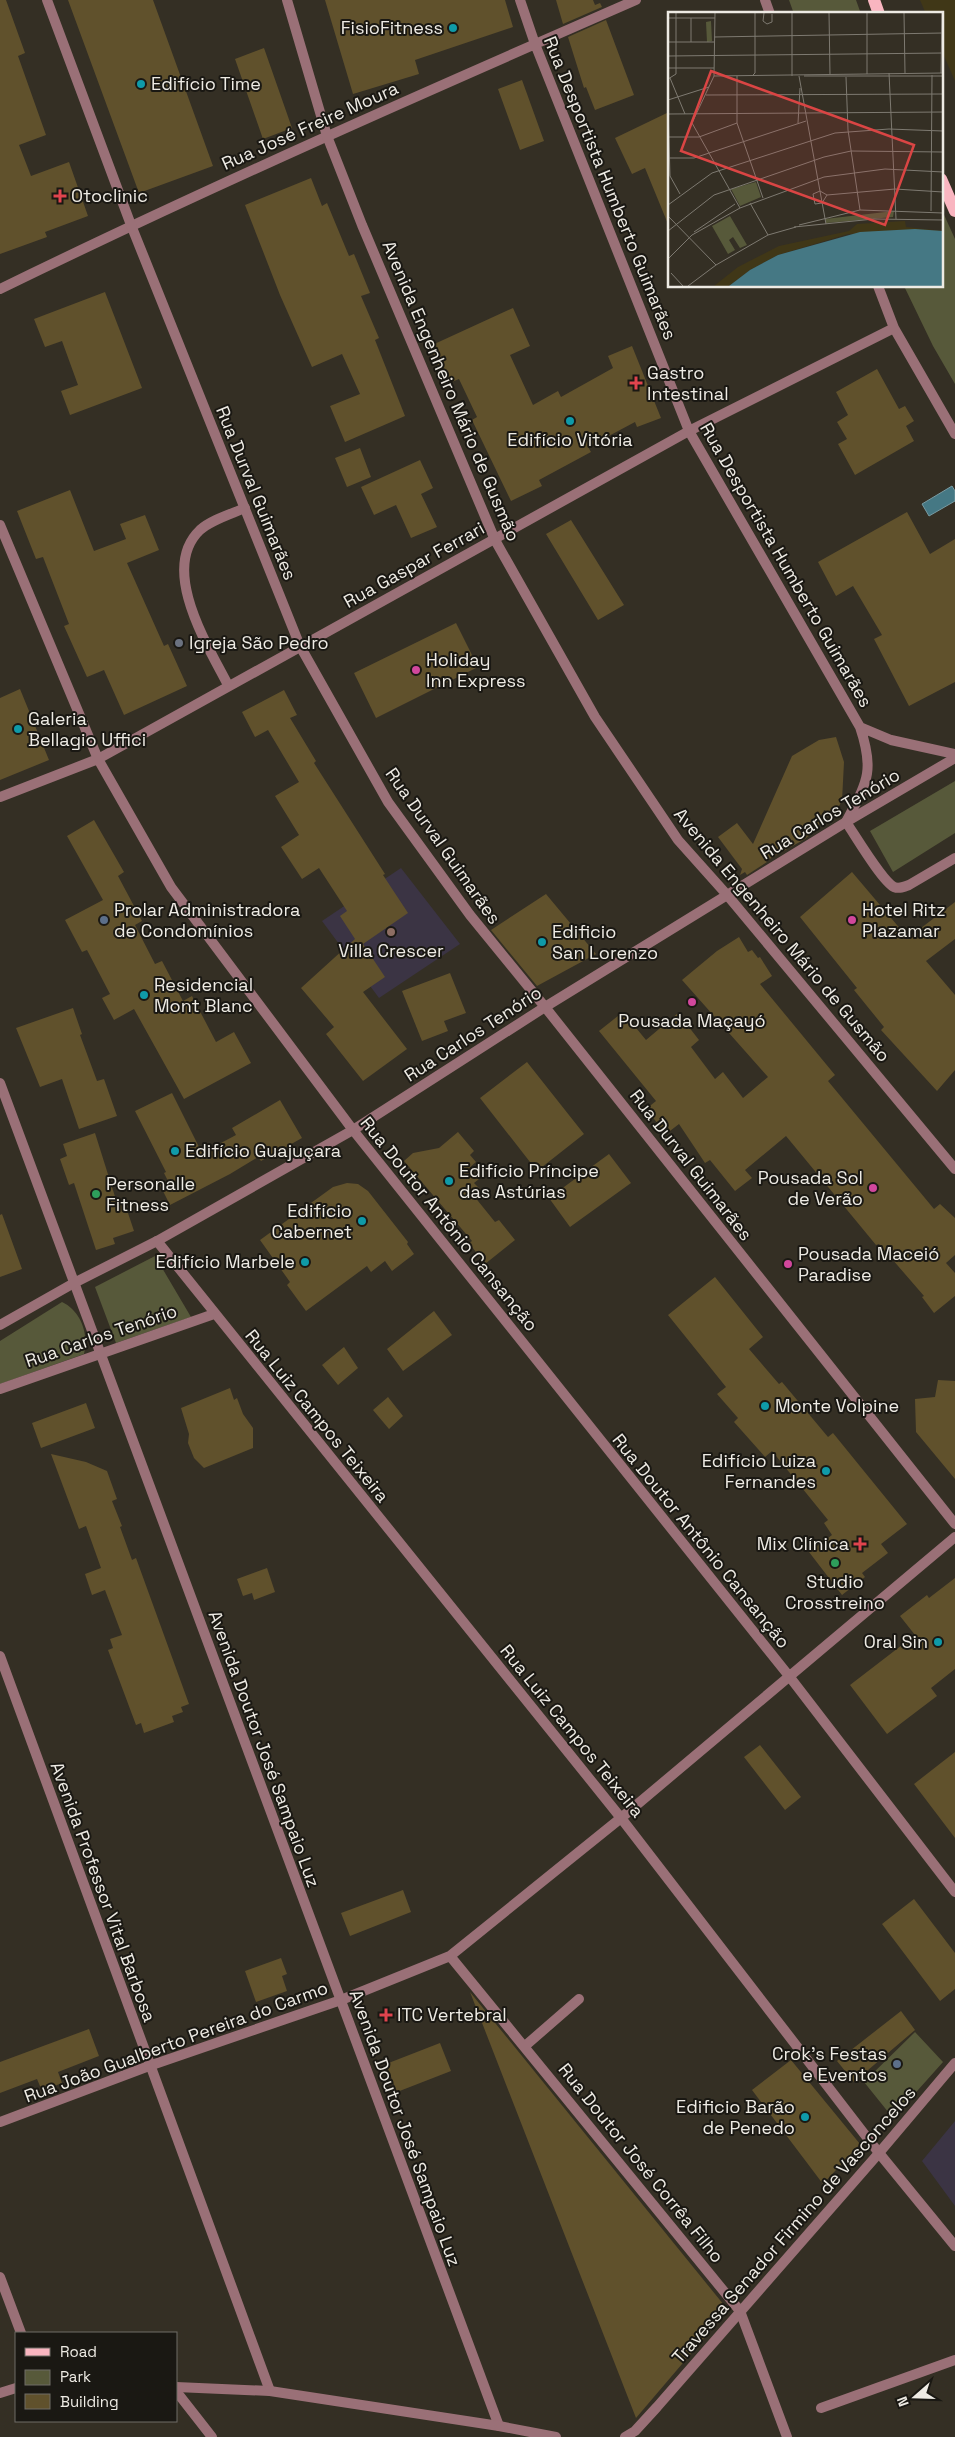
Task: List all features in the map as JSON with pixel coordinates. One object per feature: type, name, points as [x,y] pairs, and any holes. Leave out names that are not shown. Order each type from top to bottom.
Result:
[{"type":"main road","points":[[942,181],[955,211]]},
{"type":"street","name":"Rua Durval Guimarães","points":[[47,0],[131,225],[300,646],[388,802],[470,915],[955,1524]]},
{"type":"street","name":"Avenida Engenheiro Mário de Gusmão","points":[[287,0],[327,136],[362,225],[495,540],[594,717],[678,840],[728,896],[955,1168]]},
{"type":"street","name":"Rua Desportista Humberto Guimarães","points":[[520,0],[535,44],[689,431],[860,727],[868,752],[870,769],[863,789],[846,822]]},
{"type":"street","name":"Rua José Freire Moura","points":[[0,289],[131,225],[327,136],[636,0]]},
{"type":"street","points":[[765,0],[769,12]]},
{"type":"street","points":[[879,288],[894,328],[955,434]]},
{"type":"street","name":"Rua Gaspar Ferrari","points":[[0,797],[98,759],[228,685],[495,540],[689,431],[894,328]]},
{"type":"street","points":[[228,685],[197,621],[186,593],[183,575],[187,548],[194,536],[202,528],[244,508]]},
{"type":"street","name":"Rua Doutor Antônio Cansanção","points":[[0,525],[98,759],[171,887],[353,1130],[789,1676],[955,1892]]},
{"type":"street","name":"Rua Desportista Humberto Guimarães","points":[[860,727],[891,740],[955,754]]},
{"type":"street","name":"Rua Carlos Tenório","points":[[0,1325],[74,1283],[157,1241],[353,1130],[545,1007],[846,822],[955,758]]},
{"type":"street","points":[[846,822],[879,871],[893,887],[901,888],[909,885],[955,858]]},
{"type":"street","name":"Avenida Doutor José Sampaio Luz","points":[[0,1083],[503,2437]]},
{"type":"street","name":"Rua Luiz Campos Teixeira","points":[[157,1241],[621,1818],[879,2153],[955,2246]]},
{"type":"street","name":"Rua Carlos Tenório","points":[[0,1389],[214,1314]]},
{"type":"street","name":"Rua João Gualberto Pereira do Carmo","points":[[0,2122],[149,2066],[341,2000],[450,1956],[621,1818],[955,1537]]},
{"type":"street","name":"Avenida Professor Vital Barbosa","points":[[0,1656],[149,2066],[270,2391]]},
{"type":"street","name":"Rua Doutor José Corrêa Filho","points":[[450,1956],[740,2311],[787,2437]]},
{"type":"street","points":[[525,2046],[579,1999]]},
{"type":"street","name":"Travessa Senador Firmino de Vasconcelos","points":[[625,2437],[635,2431],[657,2407],[955,2063]]},
{"type":"street","points":[[0,2277],[20,2332]]},
{"type":"street","points":[[820,2408],[955,2360]]},
{"type":"street","points":[[178,2387],[270,2391],[498,2426],[556,2437]]},
{"type":"street","points":[[0,2393],[15,2388]]},
{"type":"street","points":[[178,2394],[212,2437]]},
{"type":"shaded area","name":"Villa Crescer","points":[[401,868],[460,944],[379,998],[322,921]]},
{"type":"shaded area","points":[[955,2121],[955,2206],[922,2161]]},
{"type":"green space","points":[[789,0],[856,0],[860,12],[793,12]]},
{"type":"green space","points":[[942,210],[955,239],[955,384],[933,346],[905,288],[942,288]]},
{"type":"green space","points":[[955,781],[955,833],[893,872],[870,831]]},
{"type":"green space","points":[[155,1256],[191,1317],[116,1343],[95,1287]]},
{"type":"green space","points":[[62,1302],[74,1311],[82,1324],[85,1339],[84,1354],[0,1384],[0,1341]]},
{"type":"green space","points":[[915,2032],[943,2062],[893,2118],[864,2082]]},
{"type":"sand","points":[[920,0],[955,0],[955,81],[942,51],[942,12],[925,12]]},
{"type":"water","points":[[952,486],[955,491],[955,501],[929,516],[922,504]]},
{"type":"building","points":[[0,0],[6,0],[25,53],[18,56],[46,135],[19,145],[31,176],[69,162],[88,216],[45,232],[47,237],[0,254]]},
{"type":"building","name":"Edifício Time","points":[[68,0],[153,0],[213,166],[139,193]]},
{"type":"building","points":[[325,0],[505,0],[513,27],[415,60],[419,74],[353,94]]},
{"type":"building","points":[[556,0],[593,0],[595,5],[600,3],[602,7],[563,24]]},
{"type":"building","points":[[606,20],[634,95],[595,110],[586,87],[584,88],[568,37]]},
{"type":"building","points":[[264,48],[292,128],[263,139],[235,59]]},
{"type":"building","points":[[522,80],[544,141],[520,150],[498,89]]},
{"type":"building","points":[[668,112],[668,224],[645,168],[632,174],[615,138]]},
{"type":"building","points":[[311,178],[322,206],[327,203],[349,256],[354,254],[370,293],[361,296],[379,338],[375,340],[405,416],[345,442],[330,406],[360,394],[342,354],[312,367],[280,295],[245,205]]},
{"type":"building","points":[[105,292],[142,388],[70,415],[61,391],[78,385],[62,341],[45,347],[34,319]]},
{"type":"building","points":[[513,308],[530,346],[510,355],[533,405],[558,391],[561,397],[613,368],[608,356],[632,346],[661,418],[637,427],[635,422],[588,447],[591,452],[539,480],[542,486],[511,501],[472,420],[477,417],[459,379],[447,384],[430,346]]},
{"type":"building","points":[[877,369],[899,409],[905,406],[914,421],[906,426],[914,441],[855,475],[838,444],[847,439],[837,422],[848,415],[836,392]]},
{"type":"building","points":[[360,448],[371,477],[347,487],[335,458]]},
{"type":"building","points":[[420,460],[433,488],[421,494],[437,527],[411,538],[396,505],[374,515],[361,487]]},
{"type":"building","points":[[70,490],[94,551],[126,539],[120,524],[145,515],[159,550],[127,563],[164,646],[168,644],[187,686],[124,715],[104,670],[87,677],[64,626],[69,624],[43,557],[36,559],[17,511]]},
{"type":"building","points":[[907,512],[930,554],[955,539],[955,682],[909,706],[874,639],[882,635],[853,586],[836,596],[818,562]]},
{"type":"building","points":[[571,520],[624,605],[598,620],[546,534]]},
{"type":"building","name":"Holiday Inn Express","points":[[456,623],[478,667],[376,718],[354,673]]},
{"type":"building","name":"Galeria Bellagio Uffici","points":[[20,689],[49,760],[0,780],[0,698]]},
{"type":"building","points":[[284,690],[297,715],[290,718],[316,761],[314,763],[408,913],[363,944],[385,977],[363,992],[407,1049],[363,1081],[326,1034],[334,1027],[301,988],[355,939],[340,916],[347,911],[319,868],[302,879],[281,847],[299,835],[275,796],[299,782],[268,730],[255,737],[242,712]]},
{"type":"building","points":[[836,737],[844,762],[842,801],[834,814],[824,810],[818,828],[805,839],[766,861],[747,875],[745,872],[740,875],[742,869],[718,837],[737,823],[753,844],[792,756],[819,740]]},
{"type":"building","points":[[94,820],[124,872],[118,876],[142,921],[135,925],[155,964],[162,961],[183,1001],[192,996],[216,1042],[234,1032],[251,1063],[184,1099],[134,1009],[114,1020],[102,998],[110,994],[87,950],[82,952],[65,920],[103,900],[67,836]]},
{"type":"building","points":[[852,872],[908,938],[955,902],[955,939],[926,961],[955,995],[955,1070],[937,1091],[881,1030],[884,1027],[854,990],[857,988],[800,917]]},
{"type":"building","name":"Edificio San Lorenzo","points":[[546,894],[596,954],[537,986],[491,930]]},
{"type":"building","points":[[739,937],[748,952],[752,950],[758,958],[760,957],[772,976],[760,984],[835,1075],[828,1081],[934,1209],[940,1204],[955,1218],[955,1255],[946,1263],[955,1273],[955,1296],[934,1313],[922,1297],[924,1296],[879,1244],[876,1245],[786,1136],[745,1170],[752,1178],[735,1191],[710,1160],[705,1163],[679,1124],[666,1134],[646,1109],[656,1101],[599,1031],[623,1012],[646,1040],[678,1013],[699,1040],[691,1047],[715,1079],[723,1072],[743,1098],[768,1077],[682,980],[717,951]]},
{"type":"building","points":[[450,973],[466,1013],[444,1021],[448,1031],[422,1041],[402,991]]},
{"type":"building","points":[[73,1008],[82,1034],[80,1035],[97,1081],[104,1079],[117,1116],[79,1129],[62,1079],[40,1087],[16,1028]]},
{"type":"building","points":[[527,1062],[584,1134],[537,1171],[480,1098]]},
{"type":"building","points":[[172,1093],[202,1153],[236,1135],[232,1128],[280,1100],[302,1138],[261,1161],[258,1157],[230,1174],[170,1205],[160,1185],[168,1181],[164,1173],[166,1172],[135,1111]]},
{"type":"building","name":"Edifício Príncipe das Astúrias","points":[[458,1132],[474,1151],[470,1155],[476,1162],[469,1168],[479,1179],[474,1183],[481,1190],[474,1196],[495,1222],[499,1220],[515,1240],[485,1264],[469,1243],[472,1241],[404,1161],[413,1153],[439,1148]]},
{"type":"building","points":[[95,1133],[117,1203],[124,1201],[134,1231],[113,1238],[115,1244],[96,1250],[74,1183],[69,1185],[60,1159],[67,1156],[63,1144]]},
{"type":"building","points":[[609,1154],[631,1183],[570,1227],[549,1198]]},
{"type":"building","points":[[347,1183],[358,1184],[368,1191],[408,1242],[407,1244],[414,1254],[392,1271],[385,1261],[371,1272],[367,1266],[306,1311],[287,1285],[290,1282],[260,1240],[333,1187]]},
{"type":"building","points":[[2,1214],[22,1269],[0,1277],[0,1215]]},
{"type":"building","points":[[715,1277],[763,1337],[749,1349],[779,1384],[782,1382],[828,1437],[833,1433],[907,1524],[881,1544],[888,1553],[862,1573],[865,1577],[842,1595],[809,1552],[832,1535],[824,1523],[828,1520],[772,1451],[765,1457],[734,1422],[738,1418],[717,1394],[726,1387],[668,1315]]},
{"type":"building","points":[[434,1311],[452,1335],[403,1371],[387,1349]]},
{"type":"building","points":[[344,1347],[358,1368],[338,1385],[322,1365]]},
{"type":"building","points":[[938,1380],[955,1381],[955,1479],[916,1432],[915,1399],[935,1397]]},
{"type":"building","points":[[230,1388],[234,1400],[237,1398],[243,1414],[253,1428],[253,1448],[204,1468],[194,1458],[188,1443],[189,1434],[181,1408]]},
{"type":"building","points":[[388,1397],[403,1416],[389,1429],[373,1410]]},
{"type":"building","points":[[86,1403],[95,1428],[41,1448],[32,1423]]},
{"type":"building","points":[[51,1454],[86,1462],[107,1471],[117,1499],[112,1501],[122,1526],[120,1527],[132,1560],[136,1558],[189,1704],[181,1707],[183,1712],[172,1716],[174,1722],[144,1733],[141,1723],[136,1725],[108,1650],[113,1648],[110,1639],[122,1635],[105,1590],[92,1595],[85,1574],[101,1568],[86,1526],[79,1529]]},
{"type":"building","points":[[267,1568],[275,1592],[254,1600],[252,1593],[243,1596],[237,1579]]},
{"type":"building","points":[[955,1578],[955,1669],[931,1688],[937,1696],[887,1734],[850,1685],[915,1635],[900,1616],[927,1595],[929,1598]]},
{"type":"building","points":[[760,1745],[801,1797],[785,1810],[744,1757]]},
{"type":"building","points":[[955,1752],[955,1838],[914,1784]]},
{"type":"building","points":[[403,1890],[411,1912],[350,1936],[341,1913]]},
{"type":"building","points":[[914,1899],[955,1953],[955,1989],[940,2001],[882,1924]]},
{"type":"building","points":[[281,1958],[287,1974],[282,1976],[287,1991],[256,2002],[245,1971]]},
{"type":"building","points":[[470,1992],[728,2310],[636,2418]]},
{"type":"building","points":[[901,2011],[915,2030],[854,2082],[837,2061]]},
{"type":"building","points":[[89,2029],[99,2056],[58,2072],[62,2083],[42,2091],[37,2079],[0,2093],[0,2062]]},
{"type":"building","points":[[440,2043],[451,2071],[397,2092],[386,2064]]},
{"type":"building","name":"Edificio Barão de Penedo","points":[[791,2060],[860,2144],[823,2184],[752,2090]]},
{"type":"place","name":"FisioFitness","points":[[453,28]]},
{"type":"place","name":"Edifício Time","points":[[141,84]]},
{"type":"place","name":"Otoclinic","points":[[60,196]]},
{"type":"place","name":"Gastro Intestinal","points":[[636,383]]},
{"type":"place","name":"Edifício Vitória","points":[[570,421]]},
{"type":"place","name":"Igreja São Pedro","points":[[179,643]]},
{"type":"place","name":"Holiday Inn Express","points":[[416,670]]},
{"type":"place","name":"Galeria Bellagio Uffici","points":[[18,729]]},
{"type":"place","name":"Prolar Administradora de Condomínios","points":[[104,920]]},
{"type":"place","name":"Hotel Ritz Plazamar","points":[[852,920]]},
{"type":"place","name":"Villa Crescer","points":[[391,932]]},
{"type":"place","name":"Edificio San Lorenzo","points":[[542,942]]},
{"type":"place","name":"Residencial Mont Blanc","points":[[144,995]]},
{"type":"place","name":"Pousada Maçayó","points":[[692,1002]]},
{"type":"place","name":"Edifício Guajuçara","points":[[175,1151]]},
{"type":"place","name":"Edifício Príncipe das Astúrias","points":[[449,1181]]},
{"type":"place","name":"Pousada Sol de Verão","points":[[873,1188]]},
{"type":"place","name":"Personalle Fitness","points":[[96,1194]]},
{"type":"place","name":"Edifício Cabernet","points":[[362,1221]]},
{"type":"place","name":"Edifício Marbele","points":[[305,1262]]},
{"type":"place","name":"Pousada Maceió Paradise","points":[[788,1264]]},
{"type":"place","name":"Monte Volpine","points":[[765,1406]]},
{"type":"place","name":"Edifício Luiza Fernandes","points":[[826,1471]]},
{"type":"place","name":"Mix Clínica","points":[[860,1544]]},
{"type":"place","name":"Studio Crosstreino","points":[[835,1563]]},
{"type":"place","name":"Oral Sin","points":[[938,1642]]},
{"type":"place","name":"ITC Vertebral","points":[[386,2015]]},
{"type":"place","name":"Crok's Festas e Eventos","points":[[897,2064]]},
{"type":"place","name":"Edificio Barão de Penedo","points":[[805,2117]]}]
